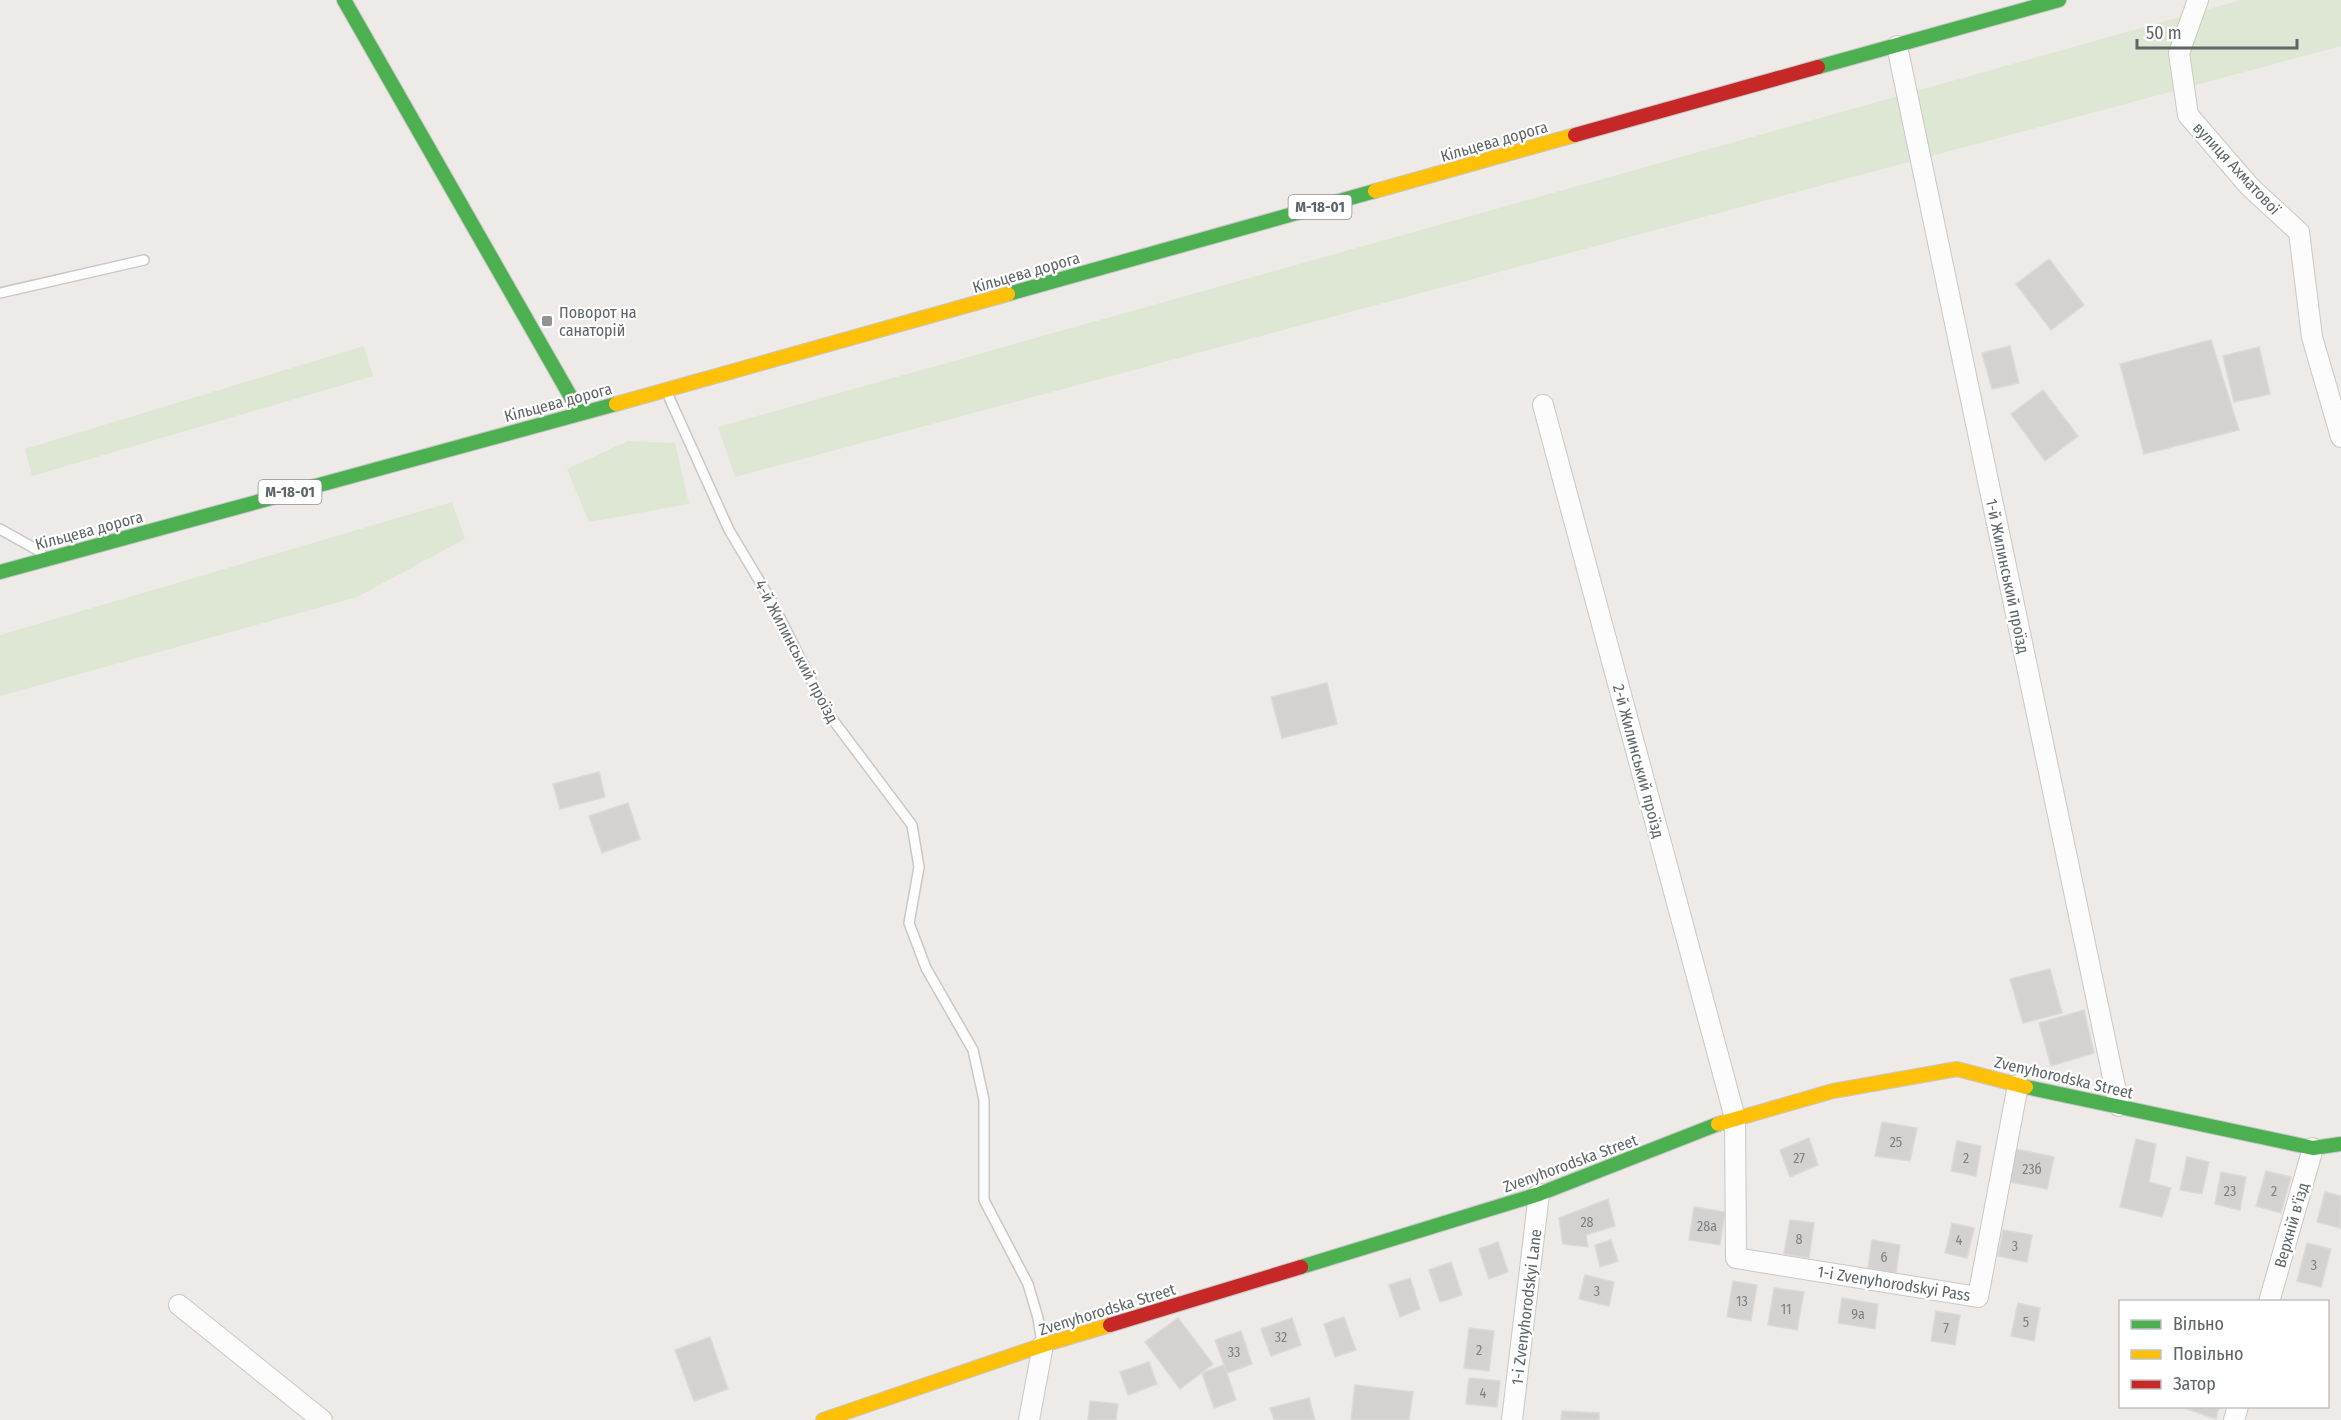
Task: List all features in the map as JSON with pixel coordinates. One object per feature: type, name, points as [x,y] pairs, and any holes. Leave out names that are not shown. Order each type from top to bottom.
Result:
[{"type":"main road","points":[[344,0],[580,413]]},
{"type":"main road","name":"Кільцева дорога","points":[[0,572],[665,390],[2060,0]]},
{"type":"main road","name":"Zvenyhorodska Street","points":[[823,1420],[1043,1346],[1539,1194],[1735,1118],[1833,1091],[1957,1069],[2018,1085],[2313,1149],[2341,1144]]},
{"type":"street","name":"вулиця Ахматової","points":[[2198,0],[2179,53],[2188,115],[2250,187],[2299,232],[2312,337],[2341,437]]},
{"type":"street","name":"1-й Жилинський проїзд","points":[[1897,46],[2119,1106]]},
{"type":"street","name":"2-й Жилинський проїзд","points":[[1543,405],[1735,1118]]},
{"type":"street","name":"1-i Zvenyhorodskyi Pass","points":[[1735,1118],[1736,1258],[1978,1297],[2018,1085]]},
{"type":"street","name":"Верхній в'їзд","points":[[2270,1300],[2313,1149]]},
{"type":"street","name":"1-i Zvenyhorodskyi Lane","points":[[1512,1420],[1539,1194]]},
{"type":"street","points":[[179,1305],[322,1420]]},
{"type":"street","points":[[1029,1420],[1043,1346]]},
{"type":"lane","points":[[0,293],[144,260]]},
{"type":"lane","name":"4-й Жилинський проїзд","points":[[665,390],[729,530],[772,602],[827,712],[912,825],[919,867],[909,923],[926,968],[974,1050],[984,1100],[984,1200],[1028,1284],[1043,1346]]},
{"type":"lane","points":[[0,529],[51,558]]},
{"type":"green space","points":[[2241,0],[2341,0],[2341,46],[735,477],[718,427]]},
{"type":"green space","points":[[364,346],[373,376],[32,476],[25,449]]},
{"type":"green space","points":[[628,441],[675,443],[689,504],[589,522],[567,469]]},
{"type":"green space","points":[[452,502],[465,539],[357,597],[0,696],[0,635]]},
{"type":"building","points":[[2049,259],[2084,305],[2051,330],[2016,284]]},
{"type":"building","points":[[2211,340],[2239,430],[2144,454],[2120,364]]},
{"type":"building","points":[[2010,346],[2019,383],[1992,389],[1982,353]]},
{"type":"building","points":[[2259,347],[2270,394],[2234,402],[2223,356]]},
{"type":"building","points":[[2043,390],[2078,436],[2045,461],[2011,414]]},
{"type":"building","points":[[1327,683],[1337,724],[1282,738],[1271,697]]},
{"type":"building","points":[[599,772],[605,797],[560,809],[553,784]]},
{"type":"building","points":[[628,803],[640,839],[602,853],[589,816]]},
{"type":"building","points":[[2050,969],[2062,1013],[2023,1023],[2010,979]]},
{"type":"building","points":[[2084,1010],[2094,1053],[2051,1066],[2039,1023]]},
{"type":"building","points":[[1882,1122],[1917,1128],[1910,1161],[1875,1156]]},
{"type":"building","points":[[1809,1138],[1818,1165],[1790,1177],[1780,1150]]},
{"type":"building","points":[[2136,1139],[2156,1144],[2149,1182],[2171,1188],[2162,1217],[2120,1207]]},
{"type":"building","points":[[1957,1141],[1981,1146],[1976,1176],[1951,1171]]},
{"type":"building","points":[[2016,1149],[2054,1157],[2047,1189],[2009,1182]]},
{"type":"building","points":[[2187,1157],[2209,1162],[2202,1194],[2180,1190]]},
{"type":"building","points":[[2266,1171],[2291,1177],[2281,1213],[2256,1206]]},
{"type":"building","points":[[2221,1172],[2246,1177],[2240,1210],[2215,1204]]},
{"type":"building","points":[[2325,1192],[2341,1196],[2340,1228],[2317,1222]]},
{"type":"building","points":[[1608,1199],[1615,1226],[1586,1235],[1588,1247],[1563,1244],[1559,1218]]},
{"type":"building","points":[[1694,1207],[1725,1212],[1720,1245],[1689,1240]]},
{"type":"building","points":[[1790,1220],[1814,1223],[1809,1258],[1784,1254]]},
{"type":"building","points":[[1952,1223],[1974,1228],[1967,1258],[1945,1253]]},
{"type":"building","points":[[2003,1230],[2032,1235],[2027,1262],[1998,1256]]},
{"type":"building","points":[[1611,1240],[1618,1261],[1600,1267],[1595,1245]]},
{"type":"building","points":[[1872,1240],[1900,1245],[1896,1273],[1868,1268]]},
{"type":"building","points":[[1498,1242],[1508,1272],[1489,1279],[1479,1249]]},
{"type":"building","points":[[2307,1243],[2331,1249],[2321,1287],[2297,1281]]},
{"type":"building","points":[[1451,1262],[1462,1295],[1440,1302],[1429,1270]]},
{"type":"building","points":[[1585,1275],[1614,1282],[1609,1306],[1579,1299]]},
{"type":"building","points":[[1410,1278],[1420,1309],[1400,1317],[1389,1285]]},
{"type":"building","points":[[1733,1281],[1757,1285],[1751,1321],[1727,1317]]},
{"type":"building","points":[[1774,1288],[1804,1292],[1797,1330],[1768,1325]]},
{"type":"building","points":[[1842,1298],[1878,1304],[1875,1329],[1838,1323]]},
{"type":"building","points":[[2018,1303],[2040,1308],[2034,1341],[2011,1336]]},
{"type":"building","points":[[1936,1311],[1960,1315],[1955,1345],[1931,1341]]},
{"type":"building","points":[[1344,1317],[1356,1350],[1335,1357],[1324,1324]]},
{"type":"building","points":[[1178,1318],[1213,1364],[1180,1389],[1145,1342]]},
{"type":"building","points":[[1292,1318],[1301,1345],[1271,1356],[1261,1329]]},
{"type":"building","points":[[1469,1328],[1494,1331],[1489,1371],[1464,1368]]},
{"type":"building","points":[[1241,1331],[1252,1364],[1227,1373],[1215,1340]]},
{"type":"building","points":[[710,1337],[728,1389],[694,1401],[675,1350]]},
{"type":"building","points":[[1149,1362],[1157,1384],[1128,1395],[1120,1372]]},
{"type":"building","points":[[1224,1365],[1236,1400],[1214,1408],[1202,1373]]},
{"type":"building","points":[[1469,1378],[1500,1381],[1497,1407],[1466,1404]]},
{"type":"building","points":[[1355,1385],[1413,1392],[1409,1420],[1351,1420]]},
{"type":"building","points":[[1309,1398],[1315,1420],[1274,1420],[1270,1408]]},
{"type":"building","points":[[1090,1401],[1118,1404],[1116,1420],[1088,1420]]},
{"type":"building","points":[[2184,1408],[2219,1408],[2216,1419]]},
{"type":"building","points":[[1562,1411],[1599,1413],[1599,1420],[1561,1420]]},
{"type":"traffic: fast","points":[[344,0],[580,413]]},
{"type":"traffic: fast","points":[[1818,67],[2059,0]]},
{"type":"traffic: fast","points":[[1008,294],[1375,191]]},
{"type":"traffic: fast","points":[[0,572],[616,404]]},
{"type":"traffic: fast","points":[[2026,1087],[2313,1148],[2341,1144]]},
{"type":"traffic: fast","points":[[1301,1267],[1539,1194],[1718,1124]]},
{"type":"traffic: slow","points":[[1375,191],[1575,135]]},
{"type":"traffic: slow","points":[[616,404],[1008,294]]},
{"type":"traffic: slow","points":[[1718,1124],[1833,1091],[1957,1069],[2026,1087]]},
{"type":"traffic: slow","points":[[823,1420],[1043,1345],[1110,1325]]},
{"type":"traffic: jam","points":[[1575,135],[1818,67]]},
{"type":"traffic: jam","points":[[1110,1325],[1301,1267]]},
{"type":"place","name":"Поворот на санаторій","points":[[547,321]]}]
